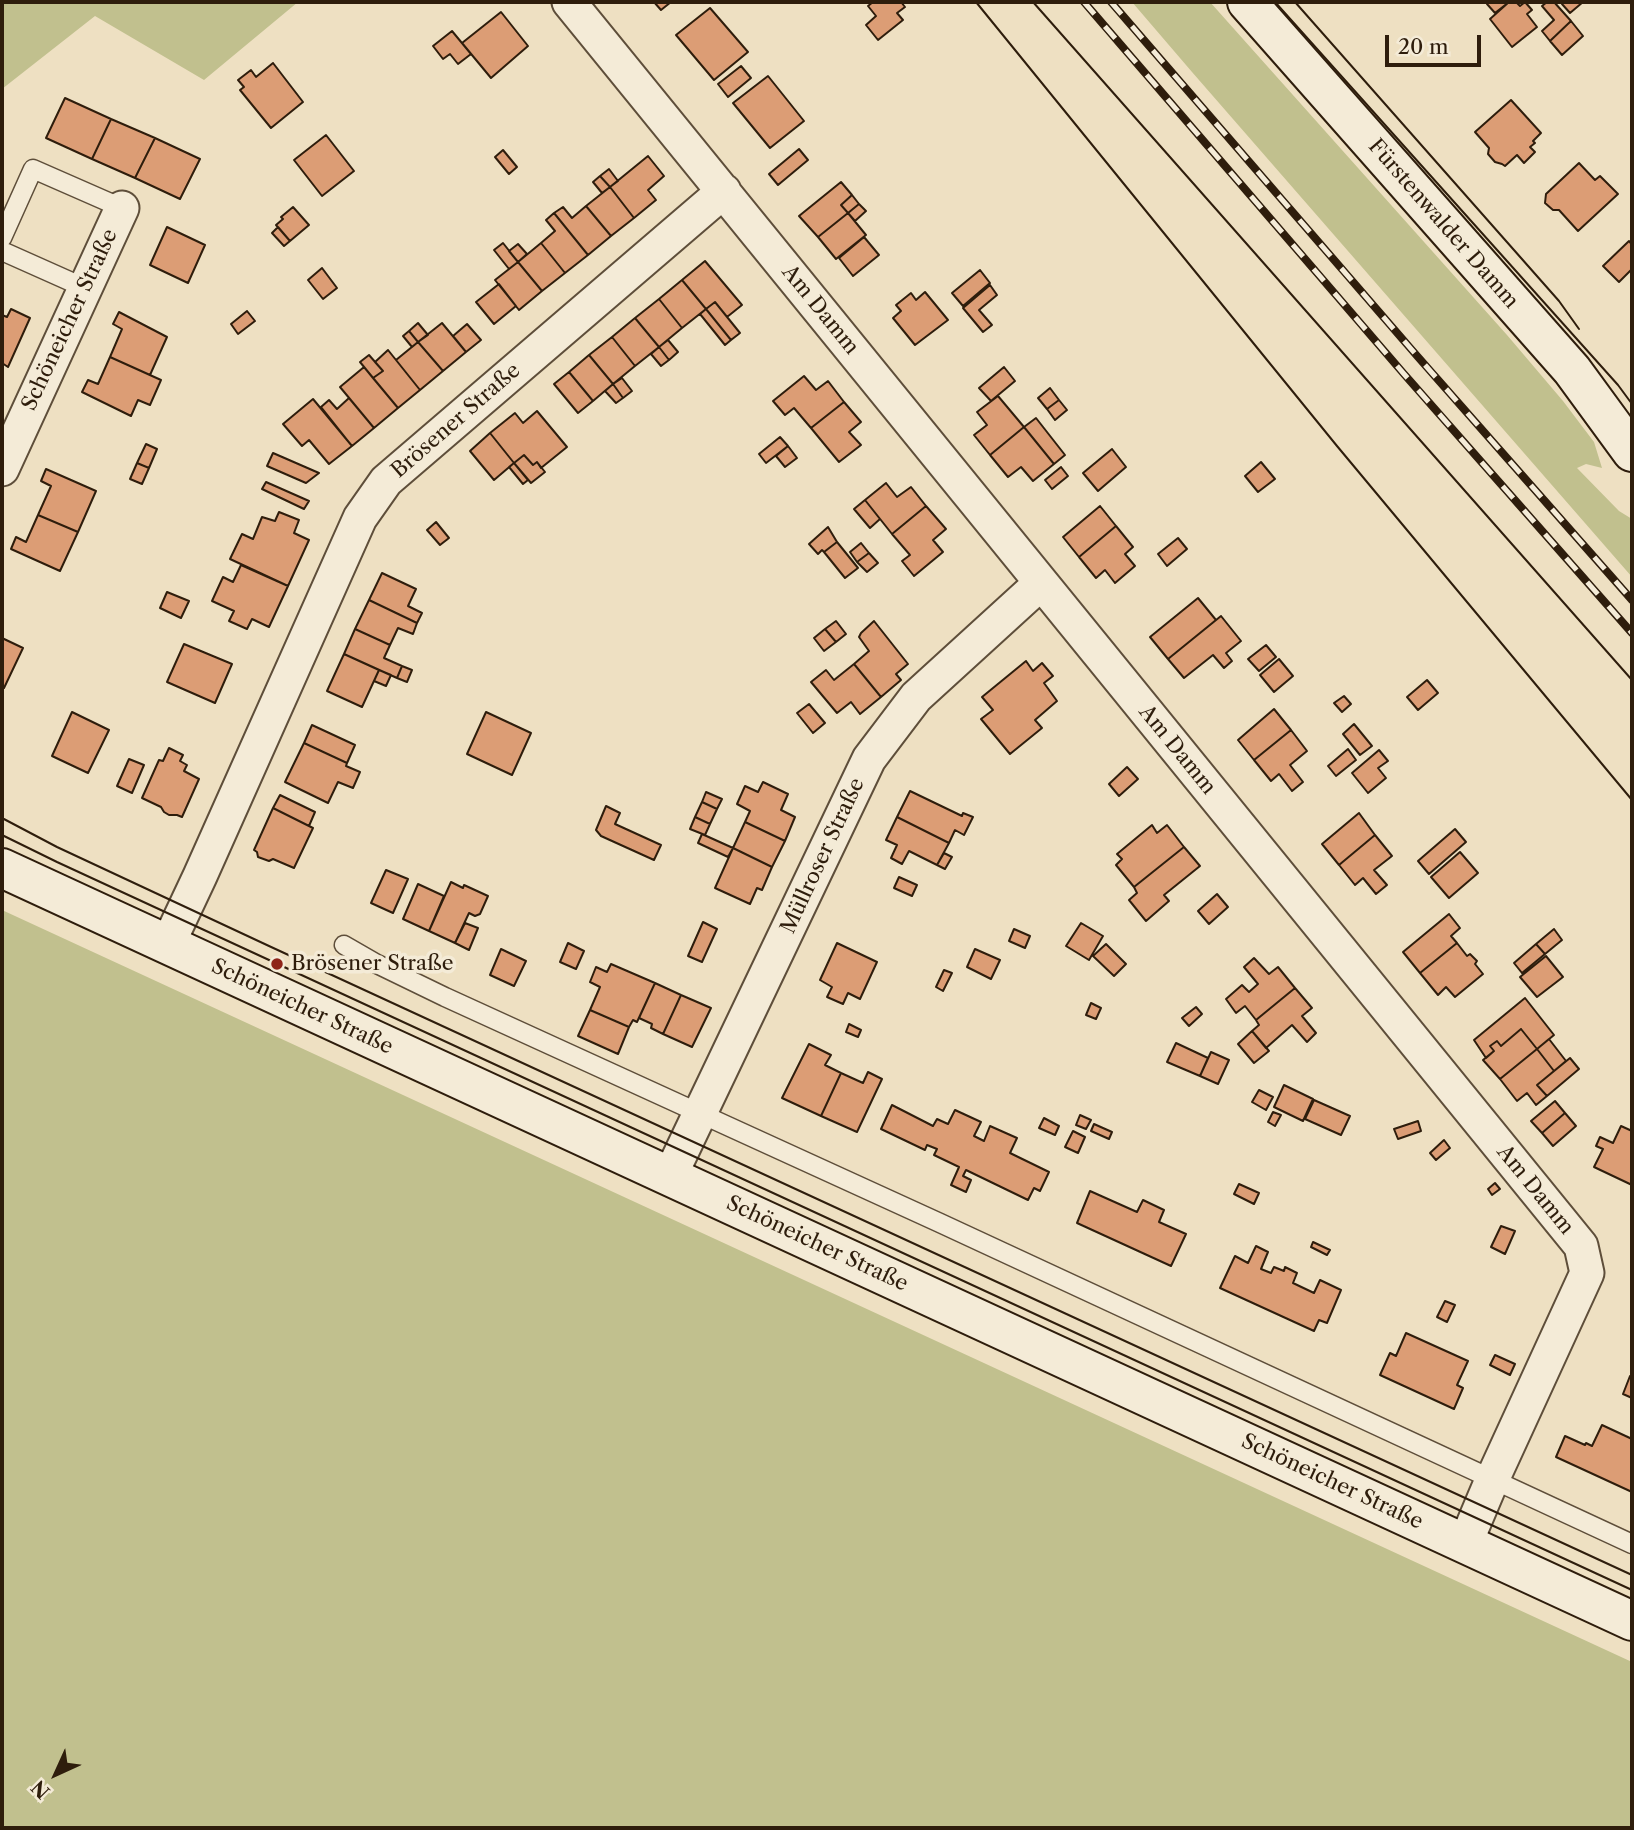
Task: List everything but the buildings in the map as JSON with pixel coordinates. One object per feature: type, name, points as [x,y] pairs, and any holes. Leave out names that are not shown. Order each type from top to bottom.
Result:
[{"type":"main road","name":"Fürstenwalder Damm","points":[[1247,2],[1572,370],[1632,452]]},
{"type":"main road","name":"Schöneicher Straße","points":[[2,868],[1632,1620]]},
{"type":"street","name":"Am Damm","points":[[569,2],[1581,1246],[1587,1273],[1465,1544]]},
{"type":"street","name":"Brösener Straße","points":[[168,944],[360,517],[386,481],[724,191]]},
{"type":"street","name":"Schöneicher Straße","points":[[2,469],[121,208]]},
{"type":"street","name":"Müllroser Straße","points":[[670,1176],[869,759],[915,697],[1041,583]]},
{"type":"lane","points":[[2,238],[26,164],[121,208]]},
{"type":"lane","points":[[2,251],[85,289]]},
{"type":"lane","points":[[344,945],[445,997],[1632,1544]]},
{"type":"shaded area","points":[[2,2],[298,2],[204,80],[95,16],[2,89]]},
{"type":"shaded area","points":[[1132,2],[1210,2],[1507,335],[1594,442],[1602,468],[1586,464],[1577,468],[1619,511],[1632,519],[1632,577],[1192,72]]},
{"type":"shaded area","points":[[2,910],[1632,1662],[1632,1828],[2,1828]]},
{"type":"tram line","points":[[976,2],[1337,446],[1632,800]]},
{"type":"tram line","points":[[1033,2],[1632,680]]},
{"type":"tram line","points":[[1275,2],[1618,385],[1632,404]]},
{"type":"tram line","points":[[1295,2],[1559,301],[1579,329]]},
{"type":"tram line","points":[[2,818],[57,847],[269,946],[1632,1575]]},
{"type":"tram line","points":[[2,835],[1632,1590]]},
{"type":"railway","points":[[1084,2],[1404,374],[1632,633]]},
{"type":"railway","points":[[1111,2],[1632,600]]},
{"type":"place","name":"Brösener Straße","points":[[277,964]]}]
